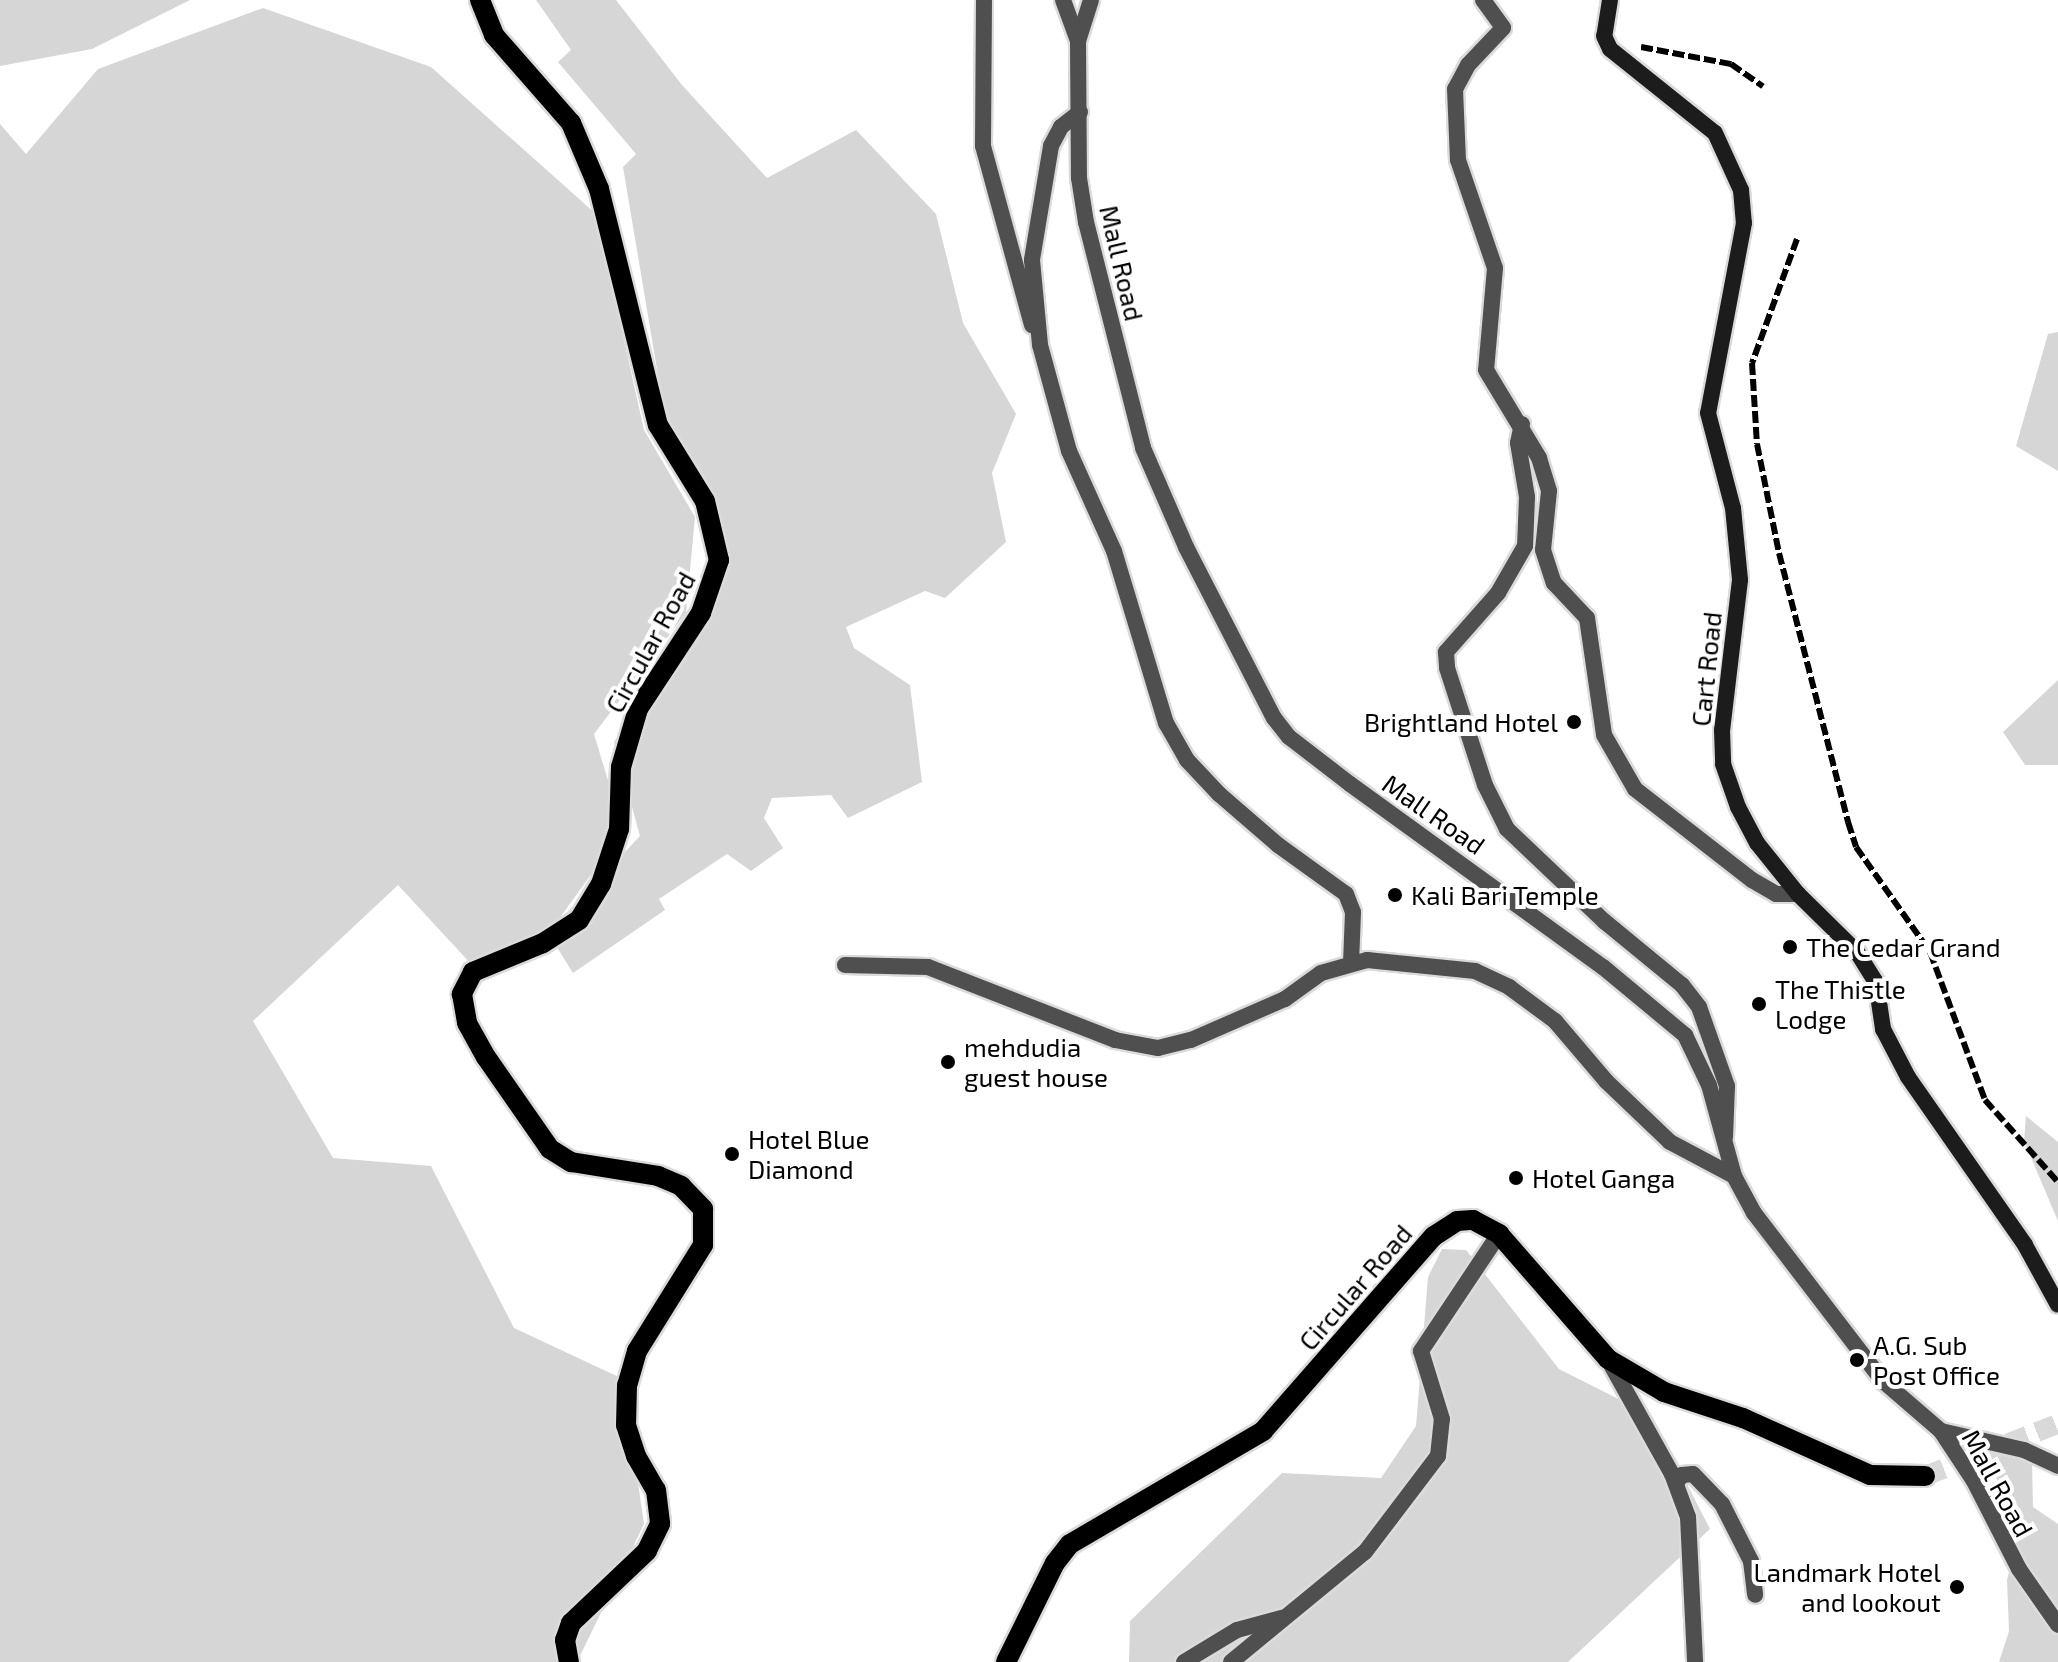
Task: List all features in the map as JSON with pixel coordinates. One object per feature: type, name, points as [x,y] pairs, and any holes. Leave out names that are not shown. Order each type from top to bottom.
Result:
[{"type":"main road","name":"Circular Road","points":[[480,0],[494,35],[571,123],[599,189],[619,259],[658,425],[705,501],[719,560],[701,613],[638,709],[621,767],[619,829],[601,884],[579,920],[563,933],[473,972],[462,994],[467,1023],[479,1046],[550,1149],[571,1162],[658,1176],[681,1186],[703,1209],[703,1245],[637,1351],[627,1385],[626,1425],[636,1456],[656,1490],[660,1524],[647,1551],[571,1623],[565,1640],[569,1662]]},
{"type":"main road","name":"Cart Road","points":[[1610,0],[1604,36],[1610,49],[1715,133],[1741,190],[1744,223],[1708,413],[1733,508],[1740,580],[1726,675],[1723,764],[1757,843],[1798,894],[1857,952],[1876,982],[1883,1029],[1908,1077],[2025,1245],[2058,1305]]},
{"type":"main road","name":"Circular Road","points":[[1006,1662],[1055,1563],[1070,1544],[1263,1431],[1444,1228],[1473,1220],[1499,1234]]},
{"type":"main road","points":[[1499,1234],[1608,1359],[1664,1392],[1743,1418],[1870,1475],[1925,1476]]},
{"type":"street","points":[[984,0],[983,146],[1023,304],[1040,345],[1069,451],[1114,551],[1142,633],[1166,723],[1187,760],[1219,794],[1346,894],[1353,912],[1351,964]]},
{"type":"street","name":"Mall Road","points":[[1063,0],[1078,41],[1079,178],[1091,250],[1143,448],[1186,547],[1274,718],[1289,737],[1583,952],[1685,1035],[1709,1085],[1734,1176],[1754,1213],[1846,1337],[1883,1381],[1941,1431],[1974,1481],[2019,1569],[2058,1625]]},
{"type":"street","points":[[1078,41],[1091,0]]},
{"type":"street","points":[[1483,0],[1503,28],[1468,65],[1455,89],[1458,160],[1495,268],[1486,370],[1522,424],[1549,491],[1543,550],[1554,583],[1587,618],[1604,735],[1635,789],[1752,880],[1776,894],[1798,894]]},
{"type":"street","points":[[1040,345],[1032,260],[1040,197],[1051,146],[1061,127],[1080,112]]},
{"type":"street","points":[[1522,424],[1518,443],[1527,497],[1525,546],[1498,593],[1446,652],[1447,668],[1485,785],[1507,829],[1604,921],[1682,985],[1699,1007],[1727,1086],[1728,1129],[1723,1142]]},
{"type":"street","points":[[845,965],[928,967],[1115,1040],[1158,1048],[1224,1026],[1285,999],[1321,973],[1351,964],[1367,960],[1450,966],[1509,987],[1555,1021],[1616,1092],[1670,1142],[1734,1176]]},
{"type":"street","points":[[1231,1662],[1378,1539],[1438,1456],[1442,1419],[1421,1351],[1499,1234]]},
{"type":"street","points":[[1608,1359],[1676,1483],[1688,1517],[1695,1662]]},
{"type":"street","points":[[1941,1431],[2024,1450],[2058,1466]]},
{"type":"street","points":[[1676,1483],[1682,1475],[1693,1474],[1722,1504],[1751,1561],[1755,1595]]},
{"type":"street","points":[[1184,1662],[1237,1630],[1290,1615]]},
{"type":"shaded area","points":[[0,0],[190,0],[92,49],[0,66]]},
{"type":"shaded area","points":[[536,0],[616,0],[682,85],[767,178],[856,130],[936,214],[963,323],[1016,414],[992,473],[1006,542],[945,598],[925,591],[846,627],[854,648],[910,685],[922,782],[848,818],[831,795],[772,798],[764,818],[783,848],[751,871],[727,854],[659,899],[665,910],[573,973],[548,933],[472,965],[398,885],[253,1021],[333,1158],[431,1166],[514,1328],[623,1379],[644,1524],[577,1662],[0,1662],[0,124],[26,154],[98,69],[263,8],[431,67],[596,214],[644,430],[695,517],[686,613],[594,734],[623,830],[554,926],[640,836],[614,742],[707,614],[720,520],[666,423],[623,167],[636,154],[558,62],[571,50]]},
{"type":"shaded area","points":[[2058,332],[2058,471],[2016,446],[2048,334]]},
{"type":"shaded area","points":[[2058,680],[2058,765],[2025,765],[2003,732]]},
{"type":"shaded area","points":[[2026,1116],[2058,1142],[2058,1221],[2024,1141]]},
{"type":"shaded area","points":[[1442,1249],[1466,1250],[1559,1369],[1652,1416],[1710,1529],[1568,1662],[1129,1662],[1130,1621],[1282,1473],[1381,1478],[1416,1426],[1428,1277]]},
{"type":"shaded area","points":[[1993,1454],[2032,1461],[2033,1507],[2058,1524],[2058,1662],[1999,1662],[2009,1631],[2007,1580],[2019,1532],[1998,1488]]},
{"type":"tunnel","points":[[1925,1476],[2058,1424]]},
{"type":"railway","points":[[1641,47],[1731,64],[1763,86]]},
{"type":"railway","points":[[1797,239],[1752,363],[1757,444],[1779,553],[1848,822],[1856,847],[1930,952],[1985,1100],[2058,1182]]},
{"type":"place","name":"Brightland Hotel","points":[[1574,722]]},
{"type":"place","name":"Kali Bari Temple","points":[[1395,895]]},
{"type":"place","name":"The Cedar Grand","points":[[1790,947]]},
{"type":"place","name":"The Thistle Lodge","points":[[1759,1004]]},
{"type":"place","name":"mehdudia guest house","points":[[948,1062]]},
{"type":"place","name":"Hotel Blue Diamond","points":[[732,1154]]},
{"type":"place","name":"Hotel Ganga","points":[[1516,1178]]},
{"type":"place","name":"A.G. Sub Post Office","points":[[1857,1360]]},
{"type":"place","name":"Landmark Hotel and lookout","points":[[1957,1587]]}]
